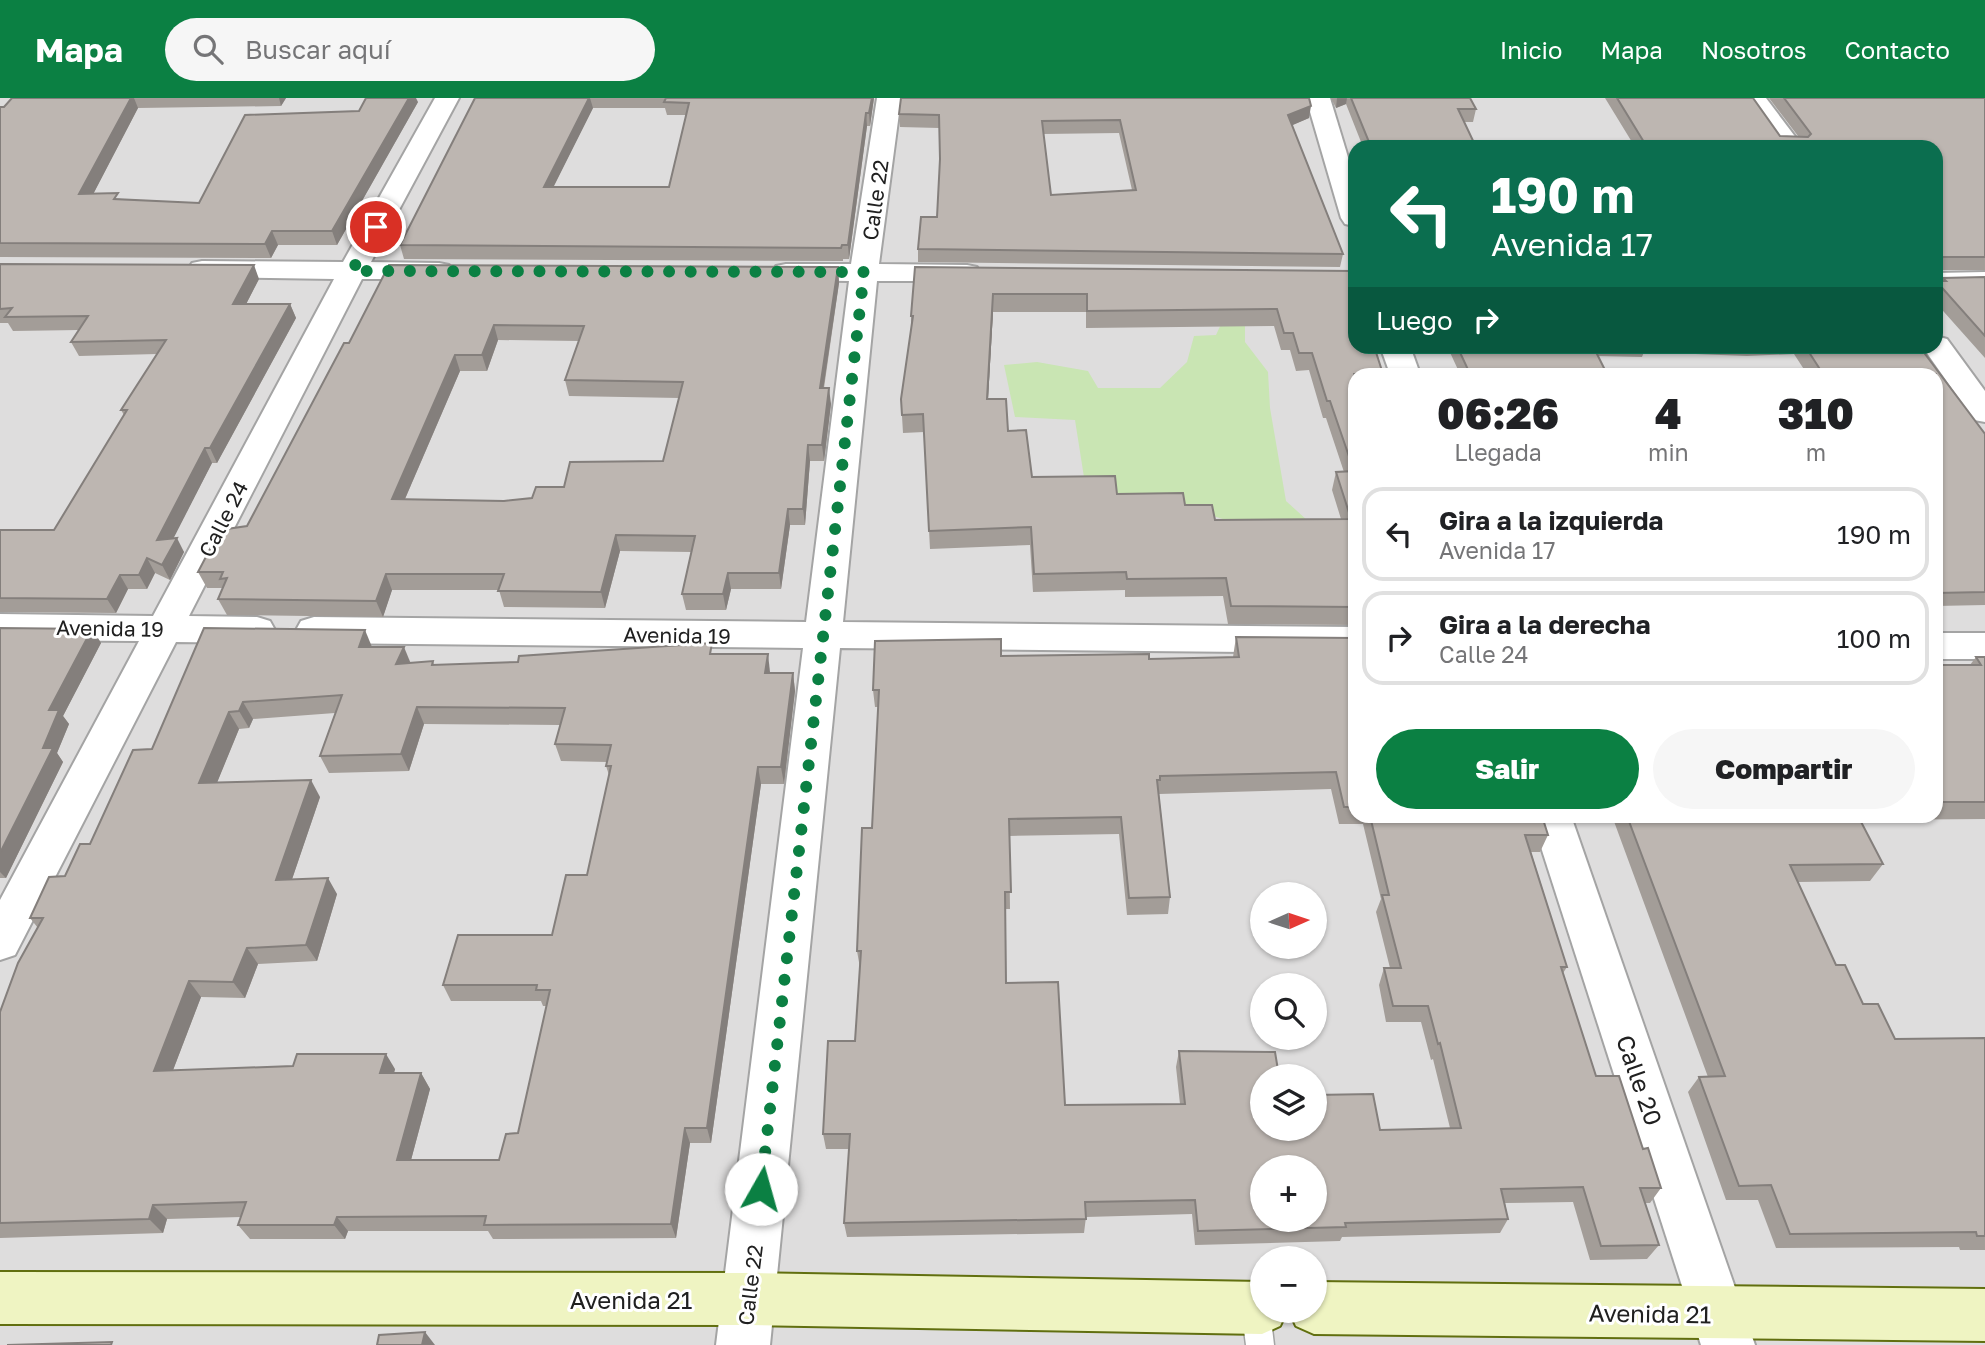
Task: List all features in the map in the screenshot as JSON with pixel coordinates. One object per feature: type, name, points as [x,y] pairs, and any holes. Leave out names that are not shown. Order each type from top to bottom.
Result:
[{"type":"main road","name":"Avenida 21","points":[[0,1298],[746,1322],[1250,1320]]},
{"type":"main road","name":"Avenida 21","points":[[1327,1309],[1724,1330],[1985,1315]]},
{"type":"street","name":"Calle 24","points":[[0,942],[352,271],[447,98]]},
{"type":"street","name":"Calle 22","points":[[746,1322],[864,272],[889,98]]},
{"type":"street","points":[[1318,98],[1348,198]]},
{"type":"street","points":[[1754,98],[1785,140]]},
{"type":"street","points":[[176,269],[463,271]]},
{"type":"street","points":[[754,271],[987,273]]},
{"type":"street","points":[[1943,281],[1985,281]]},
{"type":"street","points":[[1942,354],[1985,413]]},
{"type":"street","name":"Avenida 19","points":[[0,627],[1348,640]]},
{"type":"street","points":[[1943,646],[1985,646]]},
{"type":"street","name":"Calle 20","points":[[1553,823],[1724,1330]]},
{"type":"shaded area","points":[[0,98],[1985,98],[1985,1345],[0,1345]]},
{"type":"green space","points":[[1245,320],[1245,342],[1268,372],[1270,408],[1286,501],[1318,530],[1284,531],[1223,519],[1152,498],[1086,490],[1075,420],[1015,417],[1004,365],[1037,362],[1088,371],[1098,388],[1160,388],[1187,362],[1194,336],[1216,335],[1222,322]]},
{"type":"building","points":[[12,98],[131,98],[79,194],[118,193],[114,199],[199,203],[245,115],[359,111],[366,98],[409,98],[332,231],[272,231],[265,244],[0,243],[0,107],[4,107]]},
{"type":"building","points":[[475,98],[589,98],[544,187],[669,187],[689,103],[664,102],[666,98],[872,98],[869,113],[866,113],[848,245],[842,245],[841,248],[400,245]]},
{"type":"building","points":[[901,98],[1309,98],[1311,106],[1288,115],[1343,254],[918,249],[921,217],[937,217],[939,115],[899,114]],"holes":[[[1120,120],[1136,190],[1051,195],[1042,121]]]},
{"type":"building","points":[[1351,98],[1470,98],[1476,109],[1458,109],[1473,140],[1368,140]]},
{"type":"building","points":[[1617,98],[1753,98],[1780,136],[1808,137],[1811,134],[1784,98],[1985,98],[1985,257],[1943,257],[1943,140],[1643,140]]},
{"type":"building","points":[[0,264],[254,265],[233,304],[290,304],[210,448],[205,448],[157,540],[177,538],[162,565],[147,558],[139,575],[120,575],[107,599],[0,598],[0,530],[54,530],[127,410],[121,410],[166,340],[71,342],[88,316],[5,317],[12,308],[0,309]]},
{"type":"building","points":[[389,265],[838,267],[820,388],[829,388],[822,445],[808,445],[803,509],[788,509],[779,573],[728,573],[723,594],[682,594],[695,536],[616,535],[601,592],[498,591],[504,574],[386,574],[376,601],[218,599],[227,578],[220,579],[223,572],[198,572],[220,530],[247,526],[344,343],[349,343]],"holes":[[[494,325],[584,326],[565,380],[683,382],[663,461],[570,462],[564,487],[536,487],[532,498],[504,501],[392,499],[455,355],[482,355]]]},
{"type":"building","points":[[915,267],[1348,271],[1348,354],[1377,354],[1381,368],[1348,368],[1348,454],[1312,353],[1299,353],[1293,333],[1284,333],[1277,309],[1087,311],[1087,294],[993,294],[987,399],[1006,399],[1008,431],[1026,430],[1032,477],[1115,476],[1117,494],[1183,493],[1185,505],[1212,505],[1215,520],[1348,519],[1348,607],[1231,606],[1226,578],[1127,579],[1126,572],[1034,574],[1031,527],[929,531],[923,414],[902,415],[901,399],[913,316]]},
{"type":"building","points":[[1985,277],[1985,336],[1943,289],[1943,281],[1946,281],[1943,278]]},
{"type":"building","points":[[1461,354],[1597,354],[1604,368],[1467,368]]},
{"type":"building","points":[[1810,354],[1925,354],[1936,368],[1819,368]]},
{"type":"building","points":[[1943,378],[1985,434],[1985,592],[1943,593]]},
{"type":"building","points":[[1348,471],[1348,510],[1336,472]]},
{"type":"building","points":[[0,628],[92,629],[49,710],[59,710],[43,748],[53,748],[0,853]]},
{"type":"building","points":[[204,628],[365,630],[359,647],[404,647],[396,664],[433,661],[432,665],[518,662],[519,656],[712,643],[710,654],[768,654],[765,673],[793,673],[781,767],[758,767],[707,1128],[685,1128],[671,1224],[484,1225],[486,1216],[337,1217],[334,1225],[238,1225],[246,1202],[153,1205],[149,1219],[0,1223],[0,1012],[18,963],[43,918],[30,918],[49,877],[65,876],[80,844],[90,844],[133,750],[152,749]],"holes":[[[342,695],[320,756],[401,754],[417,707],[565,708],[555,744],[611,745],[606,766],[611,766],[587,875],[566,875],[552,935],[458,935],[443,985],[537,985],[536,990],[550,990],[518,1133],[506,1134],[499,1160],[397,1160],[421,1073],[380,1073],[386,1054],[297,1054],[293,1066],[154,1071],[189,981],[233,982],[247,948],[306,945],[328,878],[276,880],[311,780],[199,783],[229,712],[239,711],[243,702]]]},
{"type":"building","points":[[1236,637],[1348,638],[1348,807],[1344,807],[1336,772],[1160,776],[1160,780],[1157,780],[1170,897],[1129,898],[1121,817],[1009,819],[1011,892],[1005,892],[1006,983],[1058,982],[1065,1105],[1185,1104],[1179,1051],[1275,1052],[1277,1064],[1250,1064],[1250,1141],[1327,1141],[1327,1095],[1373,1094],[1380,1130],[1461,1128],[1428,1006],[1393,1006],[1384,968],[1401,968],[1382,895],[1389,895],[1372,823],[1544,823],[1548,835],[1525,835],[1567,967],[1561,967],[1596,1076],[1619,1076],[1643,1149],[1648,1148],[1661,1188],[1640,1188],[1659,1245],[1601,1246],[1583,1187],[1501,1189],[1508,1219],[1345,1223],[1346,1227],[1327,1228],[1327,1155],[1250,1155],[1250,1230],[1198,1231],[1195,1200],[1085,1202],[1086,1219],[844,1223],[850,1134],[823,1134],[828,1041],[855,1041],[861,951],[857,951],[862,828],[872,828],[879,690],[873,690],[875,641],[1001,639],[1001,656],[1149,654],[1149,659],[1239,657]]},
{"type":"building","points":[[1976,657],[1985,657],[1985,802],[1943,802],[1943,665],[1981,665]]},
{"type":"building","points":[[1630,823],[1862,823],[1883,864],[1790,865],[1836,965],[1845,965],[1863,1004],[1878,1004],[1895,1039],[1985,1038],[1985,1236],[1977,1236],[1976,1232],[1790,1234],[1771,1185],[1739,1186],[1699,1077],[1725,1076]]},
{"type":"building","points":[[425,1332],[422,1345],[377,1345],[379,1335]]},
{"type":"building","points":[[112,1342],[111,1345],[7,1345]]},
{"type":"route","points":[[376,227],[352,271],[864,272],[761,1189]]}]
